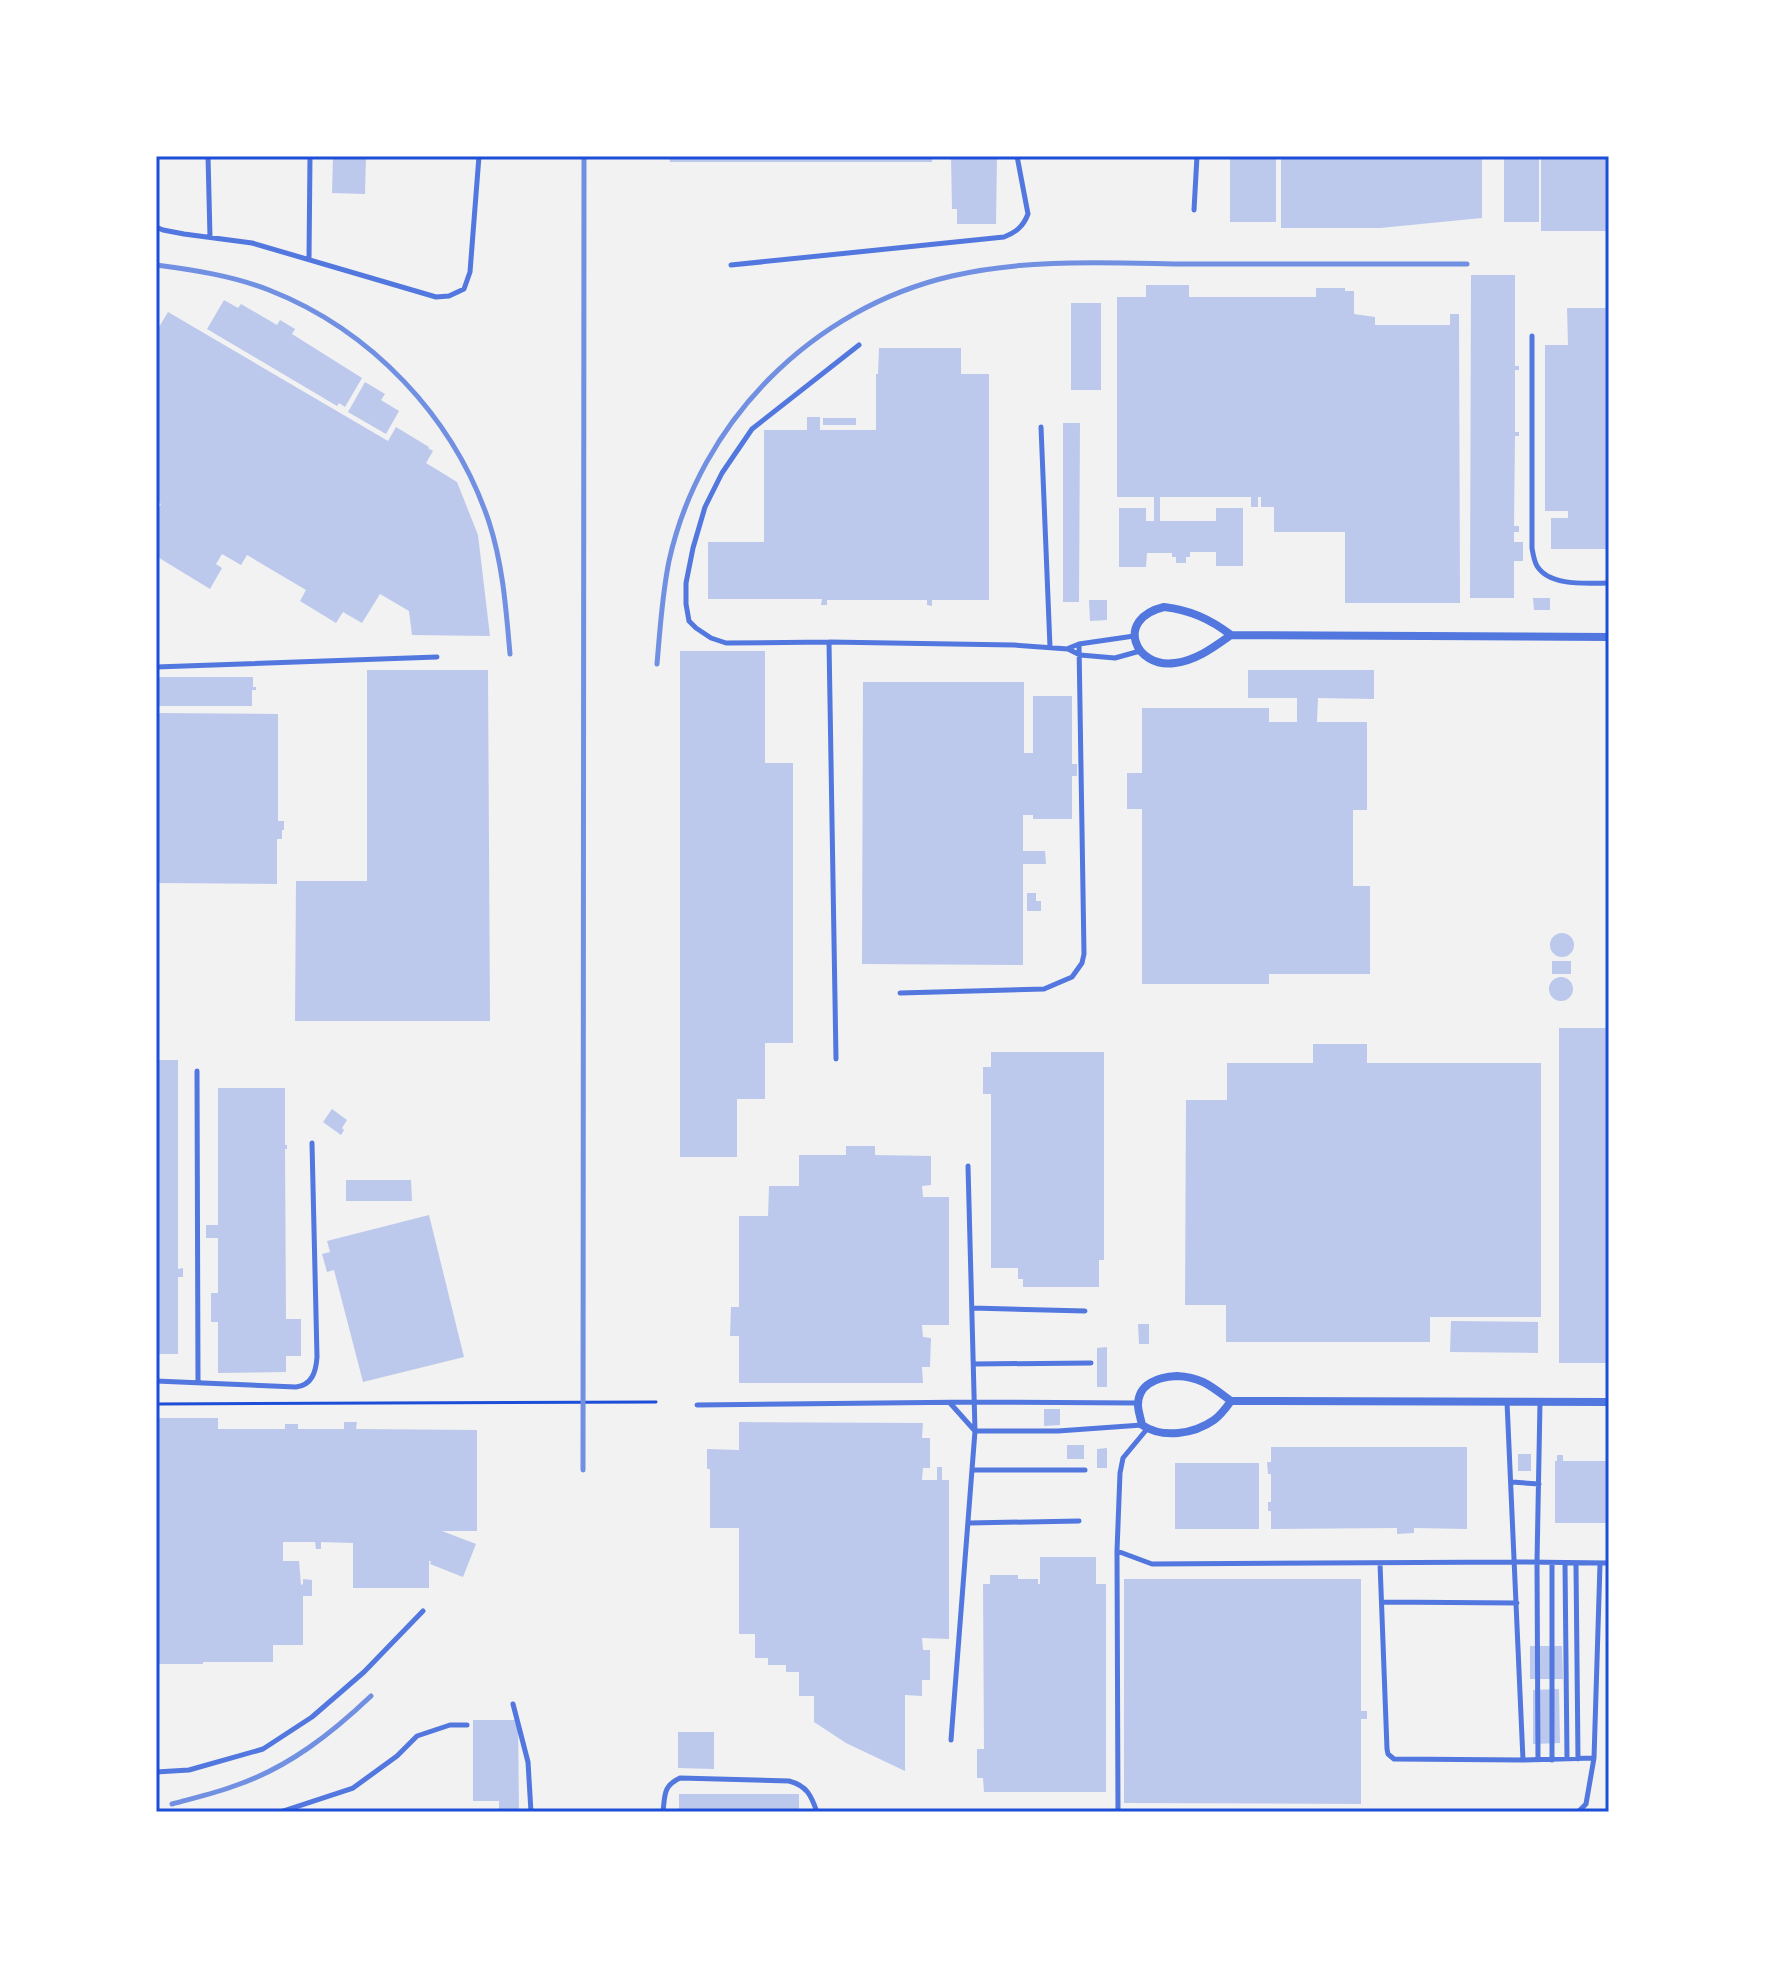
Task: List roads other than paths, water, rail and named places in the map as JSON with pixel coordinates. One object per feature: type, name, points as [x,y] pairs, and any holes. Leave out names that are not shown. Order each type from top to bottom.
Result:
[{"type":"street","points":[[1231,635],[1197,614],[1164,607],[1143,616],[1135,626],[1134,636],[1140,651],[1165,664],[1207,652],[1231,635],[1609,637]]},
{"type":"street","points":[[1231,1401],[1213,1421],[1177,1434],[1145,1427],[1137,1403],[1152,1380],[1177,1376],[1203,1380],[1231,1401],[1609,1402]]},
{"type":"lane","points":[[208,156],[210,237]]},
{"type":"lane","points":[[309,259],[310,156]]},
{"type":"lane","points":[[156,227],[252,243],[436,297],[449,296],[464,289],[470,272],[479,156]]},
{"type":"lane","points":[[731,265],[1004,237],[1016,232],[1025,223],[1028,214],[1017,156]]},
{"type":"lane","points":[[1194,210],[1197,156]]},
{"type":"lane","points":[[1532,336],[1532,548],[1536,565],[1545,575],[1556,579],[1609,583]]},
{"type":"lane","points":[[859,345],[752,429],[722,473],[705,507],[693,548],[686,583],[689,621],[711,638],[726,643],[1050,647],[1068,649],[1080,655],[1115,658],[1140,651]]},
{"type":"lane","points":[[1041,427],[1050,647]]},
{"type":"lane","points":[[1068,649],[1079,644],[1134,636]]},
{"type":"lane","points":[[829,642],[836,1059]]},
{"type":"lane","points":[[900,993],[1044,989],[1072,977],[1082,963],[1079,644]]},
{"type":"lane","points":[[156,667],[437,657]]},
{"type":"lane","points":[[197,1071],[198,1382]]},
{"type":"lane","points":[[156,1381],[296,1387],[305,1386],[310,1381],[317,1357],[312,1143]]},
{"type":"lane","points":[[951,1740],[975,1431],[968,1166]]},
{"type":"lane","points":[[972,1308],[1085,1311]]},
{"type":"lane","points":[[974,1364],[1091,1363]]},
{"type":"lane","points":[[1507,1402],[1523,1760]]},
{"type":"lane","points":[[1538,1760],[1540,1402]]},
{"type":"lane","points":[[949,1403],[975,1431],[1145,1427]]},
{"type":"lane","points":[[697,1405],[1137,1403]]},
{"type":"lane","points":[[1118,1812],[1117,1551],[1121,1467],[1123,1458],[1145,1427]]},
{"type":"lane","points":[[972,1470],[1085,1470]]},
{"type":"lane","points":[[1511,1482],[1539,1484]]},
{"type":"lane","points":[[969,1523],[1079,1521]]},
{"type":"lane","points":[[1117,1551],[1152,1564],[1609,1563]]},
{"type":"lane","points":[[1380,1563],[1387,1749],[1391,1757],[1594,1758]]},
{"type":"lane","points":[[1552,1563],[1552,1760]]},
{"type":"lane","points":[[1565,1563],[1567,1759]]},
{"type":"lane","points":[[1576,1564],[1578,1759]]},
{"type":"lane","points":[[1578,1812],[1586,1804],[1594,1758],[1600,1564]]},
{"type":"lane","points":[[1382,1602],[1517,1603]]},
{"type":"lane","points":[[156,1772],[189,1770],[263,1749],[312,1717],[333,1699],[423,1611]]},
{"type":"lane","points":[[513,1704],[528,1762],[531,1812]]},
{"type":"lane","points":[[280,1812],[353,1788],[397,1756],[417,1736],[450,1725],[467,1725]]},
{"type":"lane","points":[[663,1812],[665,1791],[680,1778],[789,1781],[801,1784],[817,1812]]},
{"type":"railway","points":[[583,1470],[584,156]]},
{"type":"railway","points":[[657,664],[669,561],[684,510],[707,462],[736,418],[770,378],[810,343],[854,314],[901,292],[952,276],[1010,266],[1100,263],[1467,264]]},
{"type":"railway","points":[[156,265],[242,281],[306,307],[374,353],[404,382],[431,413],[454,447],[474,484],[489,522],[501,571],[510,654]]},
{"type":"railway","points":[[172,1804],[229,1788],[274,1769],[325,1736],[371,1696]]}]
